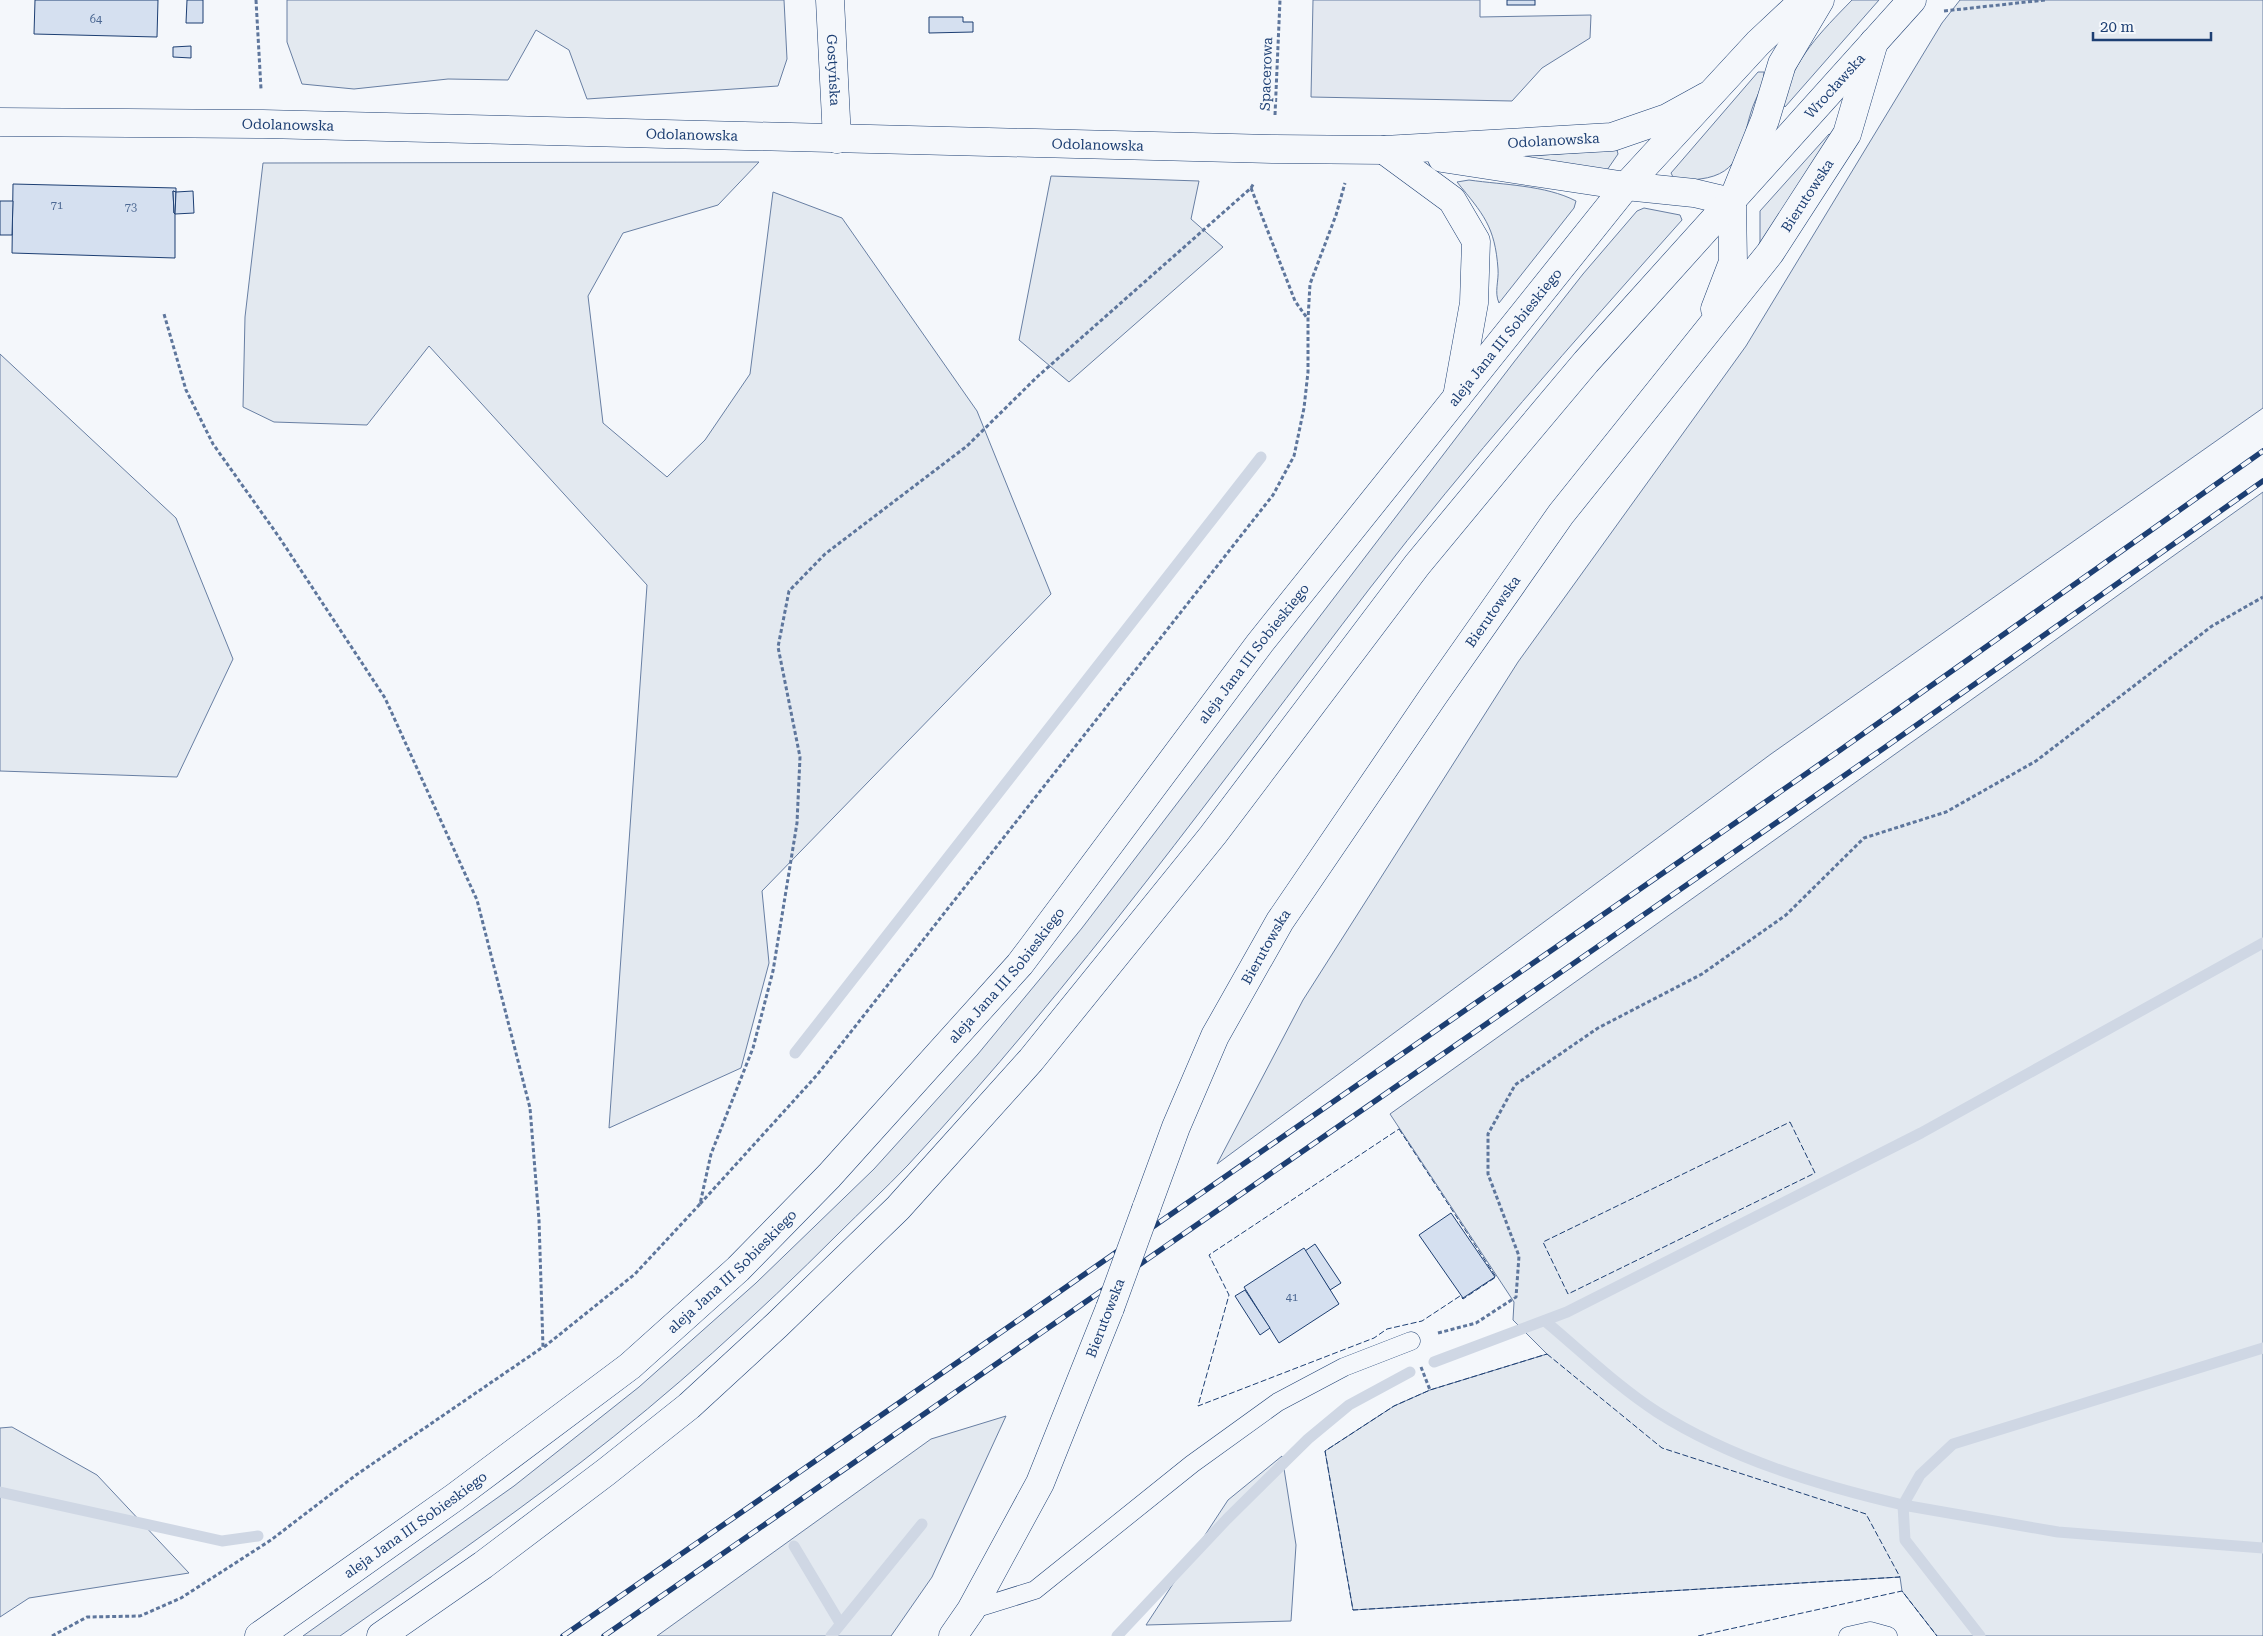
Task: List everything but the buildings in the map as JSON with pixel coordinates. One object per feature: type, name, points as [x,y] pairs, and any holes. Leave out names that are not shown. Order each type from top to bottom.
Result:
[{"type":"street","name":"Gostyńska","points":[[830,0],[837,139]]},
{"type":"street","points":[[1713,92],[1758,43],[1804,0]]},
{"type":"street","points":[[1752,169],[1782,64],[1820,0]]},
{"type":"street","name":"Wrocławska","points":[[1732,202],[1752,169],[1912,0]]},
{"type":"street","name":"Bierutowska","points":[[953,1636],[971,1610],[1040,1483],[1110,1308],[1176,1127],[1215,1036],[1280,921],[1434,695],[1561,514],[1770,253],[1847,134],[1874,42]]},
{"type":"street","name":"Odolanowska","points":[[0,122],[263,124],[837,139],[1384,150],[1612,137],[1667,118],[1713,92]]},
{"type":"street","name":"aleja Jana III Sobieskiego","points":[[259,1636],[455,1497],[630,1366],[738,1269],[829,1176],[1020,964],[1260,644],[1626,186],[1713,92]]},
{"type":"street","name":"Odolanowska","points":[[1384,150],[1626,186],[1694,193],[1732,202]]},
{"type":"street","points":[[1384,150],[1452,200],[1476,241],[1474,303],[1456,398]]},
{"type":"street","points":[[381,1636],[483,1566],[689,1406],[777,1325],[898,1208],[1031,1060],[1213,835],[1417,565],[1518,443],[1586,362],[1732,202]]},
{"type":"street","name":"Bierutowska","points":[[1707,331],[1733,262],[1732,202]]},
{"type":"lane","points":[[971,1610],[1035,1590],[1192,1464],[1278,1402],[1344,1367],[1411,1341]]},
{"type":"lane","points":[[1848,1636],[1870,1631],[1888,1636]]},
{"type":"path","points":[[256,0],[263,124]]},
{"type":"path","name":"Spacerowa","points":[[1274,149],[1280,0]]},
{"type":"path","points":[[1959,11],[2045,0]]},
{"type":"path","points":[[700,1204],[711,1154],[753,1048],[770,980],[797,823],[800,757],[778,647],[790,591],[825,554],[967,446],[1037,376],[1251,188],[1274,149]]},
{"type":"path","points":[[52,1636],[87,1617],[140,1616],[180,1598],[271,1540],[356,1475],[543,1347],[635,1274],[817,1075],[1273,495],[1294,456],[1304,408],[1308,372],[1310,284],[1336,216],[1345,184],[1344,150]]},
{"type":"path","points":[[1251,188],[1295,301],[1308,318]]},
{"type":"path","points":[[164,314],[186,390],[213,444],[280,537],[385,698],[478,900],[530,1108],[539,1220],[543,1347]]},
{"type":"path","points":[[1411,1341],[1476,1323],[1516,1297],[1518,1256],[1488,1174],[1488,1134],[1515,1085],[1598,1028],[1702,974],[1717,964],[1786,915],[1864,838],[1946,812],[2036,761],[2212,626],[2263,597]]},
{"type":"shaded area","points":[[287,0],[784,0],[787,59],[778,86],[587,99],[569,50],[536,30],[508,80],[448,79],[354,89],[302,84],[287,42]]},
{"type":"shaded area","points":[[1313,0],[1480,0],[1480,17],[1591,15],[1590,38],[1542,68],[1512,101],[1311,97]]},
{"type":"shaded area","points":[[1852,0],[1879,0],[1785,107],[1782,103],[1787,87],[1801,59],[1819,35]]},
{"type":"shaded area","points":[[1960,0],[2263,0],[2263,408],[1771,754],[1217,1164],[1303,1000],[1518,662],[1746,346],[1942,23]]},
{"type":"shaded area","points":[[1758,72],[1764,72],[1763,83],[1751,112],[1742,146],[1732,164],[1714,176],[1690,180],[1674,179],[1671,173]]},
{"type":"shaded area","points":[[1829,134],[1832,136],[1760,248],[1760,211]]},
{"type":"shaded area","points":[[1617,150],[1618,154],[1605,173],[1498,158]]},
{"type":"shaded area","points":[[759,162],[718,205],[623,233],[588,296],[603,423],[667,477],[705,440],[750,374],[773,192],[842,218],[977,411],[1051,594],[762,891],[769,963],[741,1068],[609,1128],[647,585],[429,346],[367,425],[274,422],[243,407],[245,317],[263,163]]},
{"type":"shaded area","points":[[1051,176],[1199,181],[1191,219],[1223,247],[1069,382],[1019,340]]},
{"type":"shaded area","points":[[1469,180],[1524,186],[1551,192],[1576,201],[1574,208],[1499,303],[1497,295],[1498,273],[1496,254],[1491,231],[1481,212],[1457,182]]},
{"type":"shaded area","points":[[1644,208],[1680,215],[1682,220],[1562,356],[1445,494],[1370,588],[1146,882],[1088,955],[970,1096],[908,1165],[745,1324],[647,1409],[580,1463],[340,1636],[303,1636],[514,1486],[639,1387],[756,1283],[874,1169],[978,1054],[1082,928],[1514,362],[1583,274],[1637,211]]},
{"type":"shaded area","points":[[0,354],[176,518],[233,659],[177,777],[0,771]]},
{"type":"shaded area","points":[[2263,492],[2263,1636],[1937,1636],[1902,1591],[1900,1577],[1353,1610],[1325,1451],[1394,1406],[1430,1390],[1547,1354],[1513,1320],[1514,1302],[1390,1114]]},
{"type":"shaded area","points":[[1006,1416],[932,1577],[891,1636],[657,1636],[931,1439]]},
{"type":"shaded area","points":[[12,1427],[97,1475],[189,1573],[29,1598],[0,1617],[0,1428]]},
{"type":"shaded area","points":[[1282,1456],[1296,1545],[1291,1621],[1146,1625],[1228,1500]]},
{"type":"waterway","points":[[795,1053],[1261,457]]},
{"type":"waterway","points":[[1434,1362],[1567,1312],[1921,1133],[2263,943]]},
{"type":"waterway","points":[[1545,1321],[1642,1402],[1685,1429],[1715,1444],[1776,1469],[1839,1489],[1903,1505],[1920,1475],[1953,1444],[2263,1348]]},
{"type":"waterway","points":[[1117,1636],[1227,1519],[1308,1439],[1349,1405],[1410,1372]]},
{"type":"waterway","points":[[0,1492],[222,1541],[258,1536]]},
{"type":"waterway","points":[[1980,1636],[1905,1540],[1903,1505],[2058,1532],[2263,1548]]},
{"type":"waterway","points":[[831,1636],[922,1524]]},
{"type":"waterway","points":[[794,1546],[840,1623]]},
{"type":"railway","points":[[563,1636],[1836,753],[2263,451]]},
{"type":"railway","points":[[604,1636],[1884,748],[2263,481]]},
{"type":"fence","points":[[1790,1122],[1815,1173],[1568,1294],[1543,1242],[1790,1122]]},
{"type":"fence","points":[[1399,1129],[1496,1277],[1463,1299],[1460,1296],[1422,1321],[1387,1329],[1374,1338],[1198,1406],[1229,1295],[1209,1255],[1399,1129]]},
{"type":"fence","points":[[1547,1354],[1662,1448],[1866,1514],[1900,1577],[1353,1610],[1325,1451],[1394,1406],[1430,1390],[1547,1354]]},
{"type":"fence","points":[[1698,1636],[1902,1591],[1937,1636]]}]
